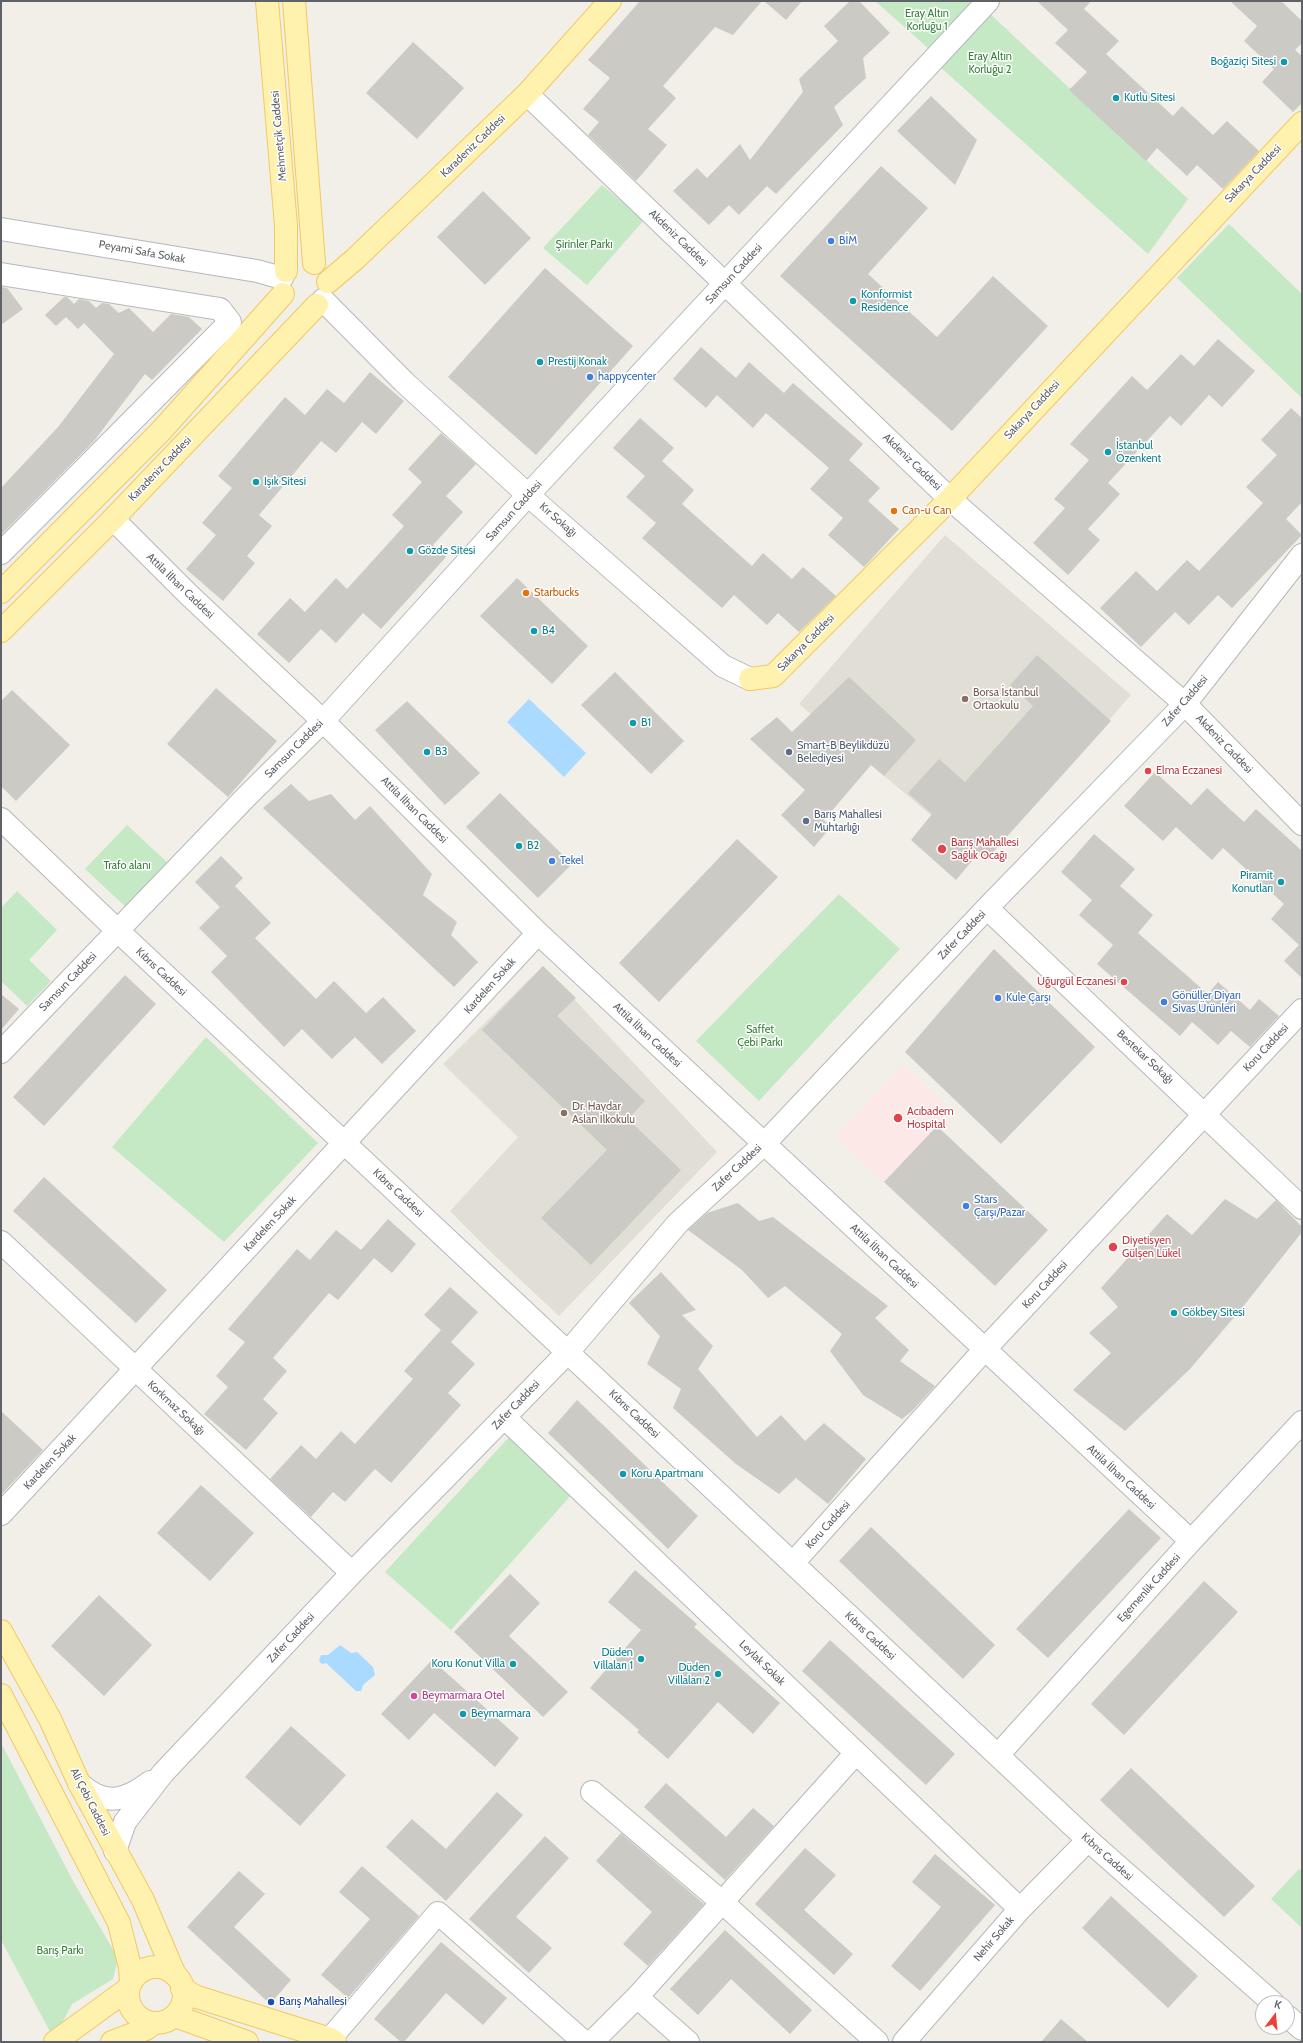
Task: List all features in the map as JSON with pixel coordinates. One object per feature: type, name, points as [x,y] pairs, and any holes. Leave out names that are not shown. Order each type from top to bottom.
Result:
[{"type":"main road","name":"Mehmetçik Caddesi","points":[[267,1],[286,226],[284,281]]},
{"type":"main road","points":[[294,1],[314,263]]},
{"type":"main road","name":"Karadeniz Caddesi","points":[[1,631],[113,519],[323,296],[355,259],[527,94],[610,1]]},
{"type":"main road","name":"Sakarya Caddesi","points":[[750,679],[773,676],[950,499],[1302,123]]},
{"type":"main road","points":[[1,592],[162,430],[284,281],[292,265],[299,262],[314,263],[326,274],[323,296],[302,308],[294,306],[284,281]]},
{"type":"main road","name":"Ali Çebi Caddesi","points":[[1,1631],[50,1719],[79,1782],[115,1851],[143,1900],[178,1982]]},
{"type":"main road","points":[[1,1695],[119,1923],[130,1967],[128,1997],[134,2012],[140,2018],[154,2023],[164,2022],[175,2016],[183,1999],[178,1982]]},
{"type":"main road","points":[[56,2042],[129,1986],[144,1970],[152,1968],[161,1968],[197,1997],[332,2040]]},
{"type":"main road","points":[[175,2016],[247,2042]]},
{"type":"main road","points":[[112,2042],[146,2029],[154,2023]]},
{"type":"street","name":"Samsun Caddesi","points":[[1,1052],[247,796],[323,721],[528,495],[988,1]]},
{"type":"street","name":"Akdeniz Caddesi","points":[[527,94],[950,499],[1185,704],[1302,824]]},
{"type":"street","name":"Peyami Safa Sokak","points":[[1,229],[257,271],[284,281]]},
{"type":"street","points":[[1,274],[220,309],[230,322],[1,553]]},
{"type":"street","name":"Kır Sokağı","points":[[323,296],[404,382],[528,495],[722,666],[750,679]]},
{"type":"street","name":"Attila İlhan Caddesi","points":[[113,519],[188,594],[323,721],[538,933],[1191,1541]]},
{"type":"street","name":"Zafer Caddesi","points":[[163,1773],[352,1573],[568,1352],[678,1223],[764,1144],[987,908],[1185,704],[1302,555]]},
{"type":"street","name":"Kıbrıs Caddesi","points":[[1,819],[117,930],[1088,1840],[1264,1995]]},
{"type":"street","name":"Bestekar Sokağı","points":[[987,908],[1302,1208]]},
{"type":"street","name":"Kardelen Sokak","points":[[1,1514],[538,933]]},
{"type":"street","name":"Koru Caddesi","points":[[793,1564],[985,1349],[1302,1010]]},
{"type":"street","name":"Korkmaz Sokağı","points":[[1,1242],[352,1573]]},
{"type":"street","name":"Leylak Sokak","points":[[504,1417],[1020,1909]]},
{"type":"street","name":"Egemenlik Caddesi","points":[[998,1755],[1191,1541],[1302,1422]]},
{"type":"street","points":[[592,2042],[637,1997],[723,1903],[856,1753]]},
{"type":"street","points":[[79,1782],[97,1797],[111,1799],[126,1796],[140,1790],[163,1773]]},
{"type":"street","points":[[115,1851],[124,1822],[163,1773]]},
{"type":"street","points":[[592,1792],[723,1903],[877,2042]]},
{"type":"street","name":"Nehir Sokak","points":[[904,2042],[1020,1909],[1088,1840]]},
{"type":"street","points":[[332,2040],[438,1913],[584,2042]]},
{"type":"street","points":[[637,1997],[688,2042]]},
{"type":"shaded area","name":"Borsa İstanbul Ortaokulu","points":[[945,535],[1131,695],[985,861],[799,704]]},
{"type":"shaded area","points":[[543,966],[717,1152],[559,1316],[450,1211],[518,1137],[443,1064]]},
{"type":"shaded area","name":"Acıbadem Hospital","points":[[903,1065],[951,1110],[884,1182],[835,1137]]},
{"type":"green space","name":"Eray Altın Korluğu 1","points":[[875,1],[972,1],[974,3],[928,48]]},
{"type":"green space","name":"Eray Altın Korluğu 2","points":[[987,11],[1188,199],[1148,254],[938,65]]},
{"type":"green space","name":"Şirinler Parkı","points":[[602,185],[644,220],[587,285],[543,248]]},
{"type":"green space","points":[[1229,224],[1302,294],[1302,398],[1177,278]]},
{"type":"green space","name":"Trafo alanı","points":[[127,825],[169,864],[127,908],[85,869]]},
{"type":"green space","points":[[17,891],[57,930],[29,960],[51,981],[27,1006],[1,981],[1,908]]},
{"type":"green space","name":"Saffet Çebi Parkı","points":[[839,894],[900,949],[759,1101],[696,1041]]},
{"type":"green space","points":[[206,1037],[318,1143],[224,1242],[112,1147]]},
{"type":"green space","points":[[510,1436],[573,1493],[451,1630],[385,1572]]},
{"type":"green space","name":"Barış Parkı","points":[[1,1743],[73,1881],[118,1958],[113,1979],[72,2004],[54,2039],[1,1940]]},
{"type":"green space","points":[[1299,1869],[1302,1871],[1302,1928],[1271,1899]]},
{"type":"water","points":[[529,699],[586,753],[564,777],[507,722]]},
{"type":"water","points":[[340,1645],[351,1653],[357,1652],[373,1667],[375,1675],[363,1685],[361,1691],[356,1691],[326,1663],[322,1664],[319,1661],[321,1655],[328,1655]]},
{"type":"building","points":[[640,1],[762,1],[733,35],[715,27],[663,86],[676,98],[648,129],[667,145],[636,181],[588,135],[599,122],[583,109],[610,78],[588,60]]},
{"type":"building","points":[[764,1],[802,1],[786,20]]},
{"type":"building","points":[[850,1],[859,1],[890,33],[863,58],[866,78],[834,107],[843,125],[776,194],[767,186],[739,215],[729,205],[709,225],[673,191],[697,168],[707,178],[740,144],[750,160],[803,92],[799,79],[838,41],[824,26]]},
{"type":"building","name":"Kutlu Sitesi","points":[[1037,1],[1091,1],[1084,9],[1119,41],[1106,54],[1173,116],[1182,106],[1213,135],[1227,121],[1259,151],[1223,189],[1197,165],[1187,176],[1157,148],[1146,161],[1069,90],[1087,72],[1055,43],[1068,30]]},
{"type":"building","name":"Boğaziçi Sitesi","points":[[1230,1],[1281,1],[1302,21],[1302,43],[1295,50],[1302,56],[1302,103],[1293,112],[1262,82],[1274,69],[1244,41],[1257,26]]},
{"type":"building","points":[[413,42],[464,88],[417,139],[366,93]]},
{"type":"building","points":[[931,96],[977,140],[955,185],[897,131]]},
{"type":"building","name":"Konformist Residence","points":[[881,166],[928,208],[868,274],[937,337],[993,276],[1048,326],[952,431],[780,276]]},
{"type":"building","points":[[483,191],[531,238],[485,285],[437,237]]},
{"type":"building","name":"Prestij Konak","points":[[545,268],[633,346],[536,455],[448,377]]},
{"type":"building","points":[[1,287],[7,288],[23,309],[1,325]]},
{"type":"building","points":[[64,297],[67,297],[74,304],[79,299],[89,301],[96,308],[102,303],[109,304],[119,313],[129,308],[153,332],[171,314],[189,317],[202,329],[152,380],[145,374],[94,441],[1,535],[1,488],[58,427],[114,354],[84,323],[78,329],[66,317],[56,326],[45,315]]},
{"type":"building","name":"İstanbul Özenkent","points":[[1218,339],[1255,371],[1222,407],[1209,395],[1181,426],[1170,416],[1108,483],[1120,494],[1088,529],[1100,540],[1068,575],[1033,543],[1065,508],[1054,499],[1089,460],[1070,444],[1132,376],[1147,390],[1181,354],[1194,366]]},
{"type":"building","points":[[701,347],[736,378],[749,362],[784,393],[793,383],[863,444],[849,460],[880,488],[868,501],[899,529],[864,567],[828,535],[843,518],[810,489],[829,468],[766,413],[753,428],[717,395],[706,408],[673,379]]},
{"type":"building","name":"Işık Sitesi","points":[[370,372],[404,401],[376,434],[362,422],[336,453],[321,441],[259,515],[272,526],[247,556],[255,563],[223,601],[186,569],[216,535],[202,523],[232,488],[218,476],[285,397],[305,415],[327,389],[344,403]]},
{"type":"building","points":[[1291,408],[1302,418],[1302,502],[1286,519],[1302,535],[1232,608],[1218,595],[1189,625],[1175,612],[1141,647],[1100,608],[1136,571],[1157,591],[1187,560],[1199,571],[1263,503],[1246,487],[1277,455],[1261,440]]},
{"type":"building","points":[[640,418],[674,448],[662,461],[694,490],[682,504],[752,566],[763,553],[792,579],[803,567],[836,596],[799,632],[778,613],[767,625],[734,595],[722,608],[642,538],[656,523],[626,497],[645,476],[613,448]]},
{"type":"building","name":"Gözde Sitesi","points":[[441,433],[476,464],[446,496],[463,512],[433,545],[446,557],[381,629],[363,613],[336,643],[321,629],[289,663],[257,634],[290,598],[305,612],[336,578],[347,589],[404,526],[392,515],[422,482],[408,469]]},
{"type":"building","name":"B4","points":[[517,578],[588,646],[552,684],[480,616]]},
{"type":"building","name":"Borsa İstanbul Ortaokulu","points":[[1037,655],[1111,721],[985,861],[978,854],[956,880],[911,840],[932,814],[908,793],[939,759],[965,782],[1033,706],[1010,685]]},
{"type":"building","name":"B1","points":[[615,672],[684,741],[651,774],[581,705]]},
{"type":"building","points":[[849,677],[916,740],[884,776],[871,765],[824,820],[831,827],[814,847],[781,815],[805,790],[750,739],[777,717],[792,732]]},
{"type":"building","points":[[216,688],[277,741],[228,797],[167,744]]},
{"type":"building","points":[[12,690],[70,745],[16,801],[1,786],[1,701]]},
{"type":"building","name":"B3","points":[[407,701],[480,773],[445,805],[375,730]]},
{"type":"building","name":"Piramit Konutları","points":[[1155,772],[1191,805],[1207,788],[1244,822],[1256,809],[1302,851],[1302,978],[1284,961],[1299,945],[1271,919],[1284,904],[1223,848],[1212,860],[1176,827],[1163,841],[1124,806]]},
{"type":"building","points":[[291,784],[309,801],[331,794],[355,820],[370,806],[432,874],[423,895],[457,922],[451,935],[478,962],[454,987],[263,808]]},
{"type":"building","name":"B2","points":[[500,793],[572,864],[538,898],[466,827]]},
{"type":"building","points":[[1094,834],[1135,869],[1120,886],[1153,915],[1138,933],[1208,994],[1218,982],[1250,1010],[1259,999],[1279,1016],[1250,1047],[1231,1031],[1218,1045],[1192,1022],[1180,1036],[1097,964],[1113,945],[1079,915],[1092,900],[1061,872]]},
{"type":"building","points":[[737,839],[778,877],[659,1002],[619,963]]},
{"type":"building","points":[[221,856],[243,878],[235,886],[271,923],[255,938],[316,999],[334,981],[366,1013],[383,997],[416,1031],[382,1064],[355,1037],[332,1059],[302,1029],[284,1047],[211,972],[227,956],[199,928],[220,907],[195,882]]},
{"type":"building","name":"Kule Çarşı","points":[[994,949],[1095,1047],[1001,1144],[905,1052]]},
{"type":"building","points":[[543,966],[576,998],[557,1016],[645,1101],[628,1119],[681,1170],[591,1265],[541,1218],[607,1150],[482,1030]]},
{"type":"building","points":[[125,975],[156,1004],[44,1126],[13,1097]]},
{"type":"building","points":[[1,994],[19,1009],[1,1030]]},
{"type":"building","name":"Stars Çarşı/Pazar","points":[[937,1126],[1048,1230],[995,1286],[884,1182]]},
{"type":"building","points":[[44,1177],[167,1290],[136,1323],[13,1211]]},
{"type":"building","name":"Gökbey Sitesi","points":[[1225,1199],[1257,1219],[1276,1200],[1302,1227],[1302,1232],[1242,1308],[1190,1369],[1125,1431],[1073,1390],[1111,1353],[1089,1333],[1118,1307],[1101,1288],[1167,1214],[1192,1235]]},
{"type":"building","points":[[738,1203],[759,1221],[773,1217],[888,1306],[875,1318],[909,1350],[900,1361],[935,1386],[912,1411],[902,1419],[863,1395],[830,1351],[842,1334],[785,1286],[768,1298],[742,1270],[688,1230],[707,1213]]},
{"type":"building","points":[[388,1219],[416,1244],[392,1273],[374,1258],[338,1300],[329,1293],[273,1358],[287,1371],[263,1399],[278,1413],[246,1450],[204,1414],[228,1387],[216,1376],[245,1342],[228,1329],[297,1249],[310,1260],[336,1230],[361,1250]]},
{"type":"building","points":[[661,1272],[696,1310],[682,1315],[713,1346],[698,1369],[757,1437],[781,1415],[805,1441],[824,1423],[866,1459],[828,1504],[796,1478],[779,1494],[736,1464],[673,1408],[681,1389],[647,1364],[660,1336],[629,1303]]},
{"type":"building","points":[[450,1287],[478,1312],[451,1342],[475,1364],[448,1393],[461,1405],[391,1483],[375,1469],[345,1502],[333,1492],[311,1517],[270,1479],[301,1445],[316,1459],[341,1431],[355,1444],[413,1379],[404,1371],[441,1330],[424,1315]]},
{"type":"building","name":"Koru Apartmanı","points":[[577,1400],[698,1516],[668,1549],[548,1433]]},
{"type":"building","points":[[1,1411],[43,1450],[1,1495]]},
{"type":"building","points":[[201,1485],[254,1533],[210,1581],[157,1533]]},
{"type":"building","points":[[1129,1509],[1161,1538],[1048,1658],[1016,1629]]},
{"type":"building","points":[[871,1527],[995,1645],[963,1679],[839,1561]]},
{"type":"building","points":[[635,1570],[697,1624],[694,1627],[780,1703],[753,1734],[718,1702],[668,1759],[637,1732],[639,1730],[590,1688],[641,1630],[608,1602]]},
{"type":"building","name":"Koru Konut Villa","points":[[510,1574],[540,1603],[509,1636],[568,1692],[543,1717],[454,1632]]},
{"type":"building","points":[[1204,1581],[1238,1612],[1124,1735],[1091,1704]]},
{"type":"building","points":[[99,1595],[152,1645],[104,1696],[51,1646]]},
{"type":"building","points":[[830,1640],[955,1754],[926,1785],[802,1671]]},
{"type":"building","name":"Beymarmara","points":[[432,1660],[519,1738],[495,1767],[434,1713],[409,1740],[381,1714]]},
{"type":"building","points":[[291,1726],[346,1775],[300,1826],[245,1777]]},
{"type":"building","points":[[1131,1768],[1255,1886],[1224,1917],[1100,1800]]},
{"type":"building","points":[[666,1783],[726,1837],[753,1808],[774,1826],[725,1880],[644,1807]]},
{"type":"building","points":[[497,1792],[523,1815],[446,1901],[386,1847],[412,1819],[446,1849]]},
{"type":"building","points":[[621,1833],[704,1904],[648,1966],[623,1944],[652,1912],[596,1861]]},
{"type":"building","points":[[545,1836],[569,1858],[516,1917],[552,1948],[529,1973],[469,1919]]},
{"type":"building","points":[[805,1848],[836,1875],[804,1910],[853,1954],[834,1975],[755,1904]]},
{"type":"building","points":[[935,1854],[995,1905],[920,1991],[891,1966],[941,1907],[912,1882]]},
{"type":"building","points":[[362,1866],[419,1916],[348,1998],[321,1975],[370,1919],[339,1892]]},
{"type":"building","points":[[239,1871],[265,1894],[234,1927],[291,1980],[270,2004],[187,1927]]},
{"type":"building","points":[[1111,1896],[1198,1976],[1168,2008],[1082,1928]]},
{"type":"building","points":[[725,1930],[812,2010],[790,2034],[731,1979],[698,2015],[670,1989]]},
{"type":"building","points":[[441,1942],[507,1998],[483,2025],[446,1993],[404,2042],[401,2042],[374,2019]]},
{"type":"building","points":[[1061,2019],[1088,2042],[1041,2042]]},
{"type":"place","name":"Boğaziçi Sitesi","points":[[1284,62]]},
{"type":"place","name":"Kutlu Sitesi","points":[[1116,98]]},
{"type":"place","name":"BİM","points":[[831,241]]},
{"type":"place","name":"Konformist Residence","points":[[853,301]]},
{"type":"place","name":"Prestij Konak","points":[[540,362]]},
{"type":"place","name":"happycenter","points":[[590,377]]},
{"type":"place","name":"İstanbul Özenkent","points":[[1108,452]]},
{"type":"place","name":"Işık Sitesi","points":[[256,482]]},
{"type":"place","name":"Can-u Can","points":[[894,511]]},
{"type":"place","name":"Gözde Sitesi","points":[[410,551]]},
{"type":"place","name":"Starbucks","points":[[526,593]]},
{"type":"place","name":"B4","points":[[534,631]]},
{"type":"place","name":"Borsa İstanbul Ortaokulu","points":[[965,699]]},
{"type":"place","name":"B1","points":[[633,723]]},
{"type":"place","name":"B3","points":[[427,752]]},
{"type":"place","name":"Smart-B Beylikdüzü Belediyesi","points":[[789,752]]},
{"type":"place","name":"Elma Eczanesi","points":[[1148,771]]},
{"type":"place","name":"Barış Mahallesi Muhtarlığı","points":[[806,821]]},
{"type":"place","name":"B2","points":[[519,846]]},
{"type":"place","name":"Barış Mahallesi Sağlık Ocağı","points":[[942,849]]},
{"type":"place","name":"Tekel","points":[[552,861]]},
{"type":"place","name":"Piramit Konutları","points":[[1281,882]]},
{"type":"place","name":"Uğurgül Eczanesi","points":[[1124,982]]},
{"type":"place","name":"Kule Çarşı","points":[[998,998]]},
{"type":"place","name":"Gönüller Diyarı Sivas Ürünleri","points":[[1164,1002]]},
{"type":"place","name":"Dr. Haydar Aslan İlkokulu","points":[[564,1113]]},
{"type":"place","name":"Acıbadem Hospital","points":[[898,1118]]},
{"type":"place","name":"Stars Çarşı/Pazar","points":[[966,1206]]},
{"type":"place","name":"Diyetisyen Gülşen Lükel","points":[[1113,1247]]},
{"type":"place","name":"Gökbey Sitesi","points":[[1174,1313]]},
{"type":"place","name":"Koru Apartmanı","points":[[623,1474]]},
{"type":"place","name":"Düden Villaları 1","points":[[641,1659]]},
{"type":"place","name":"Koru Konut Villa","points":[[513,1664]]},
{"type":"place","name":"Düden Villaları 2","points":[[718,1674]]},
{"type":"place","name":"Beymarmara Otel","points":[[414,1696]]},
{"type":"place","name":"Beymarmara","points":[[463,1714]]},
{"type":"place","name":"Barış Mahallesi","points":[[271,2002]]}]
